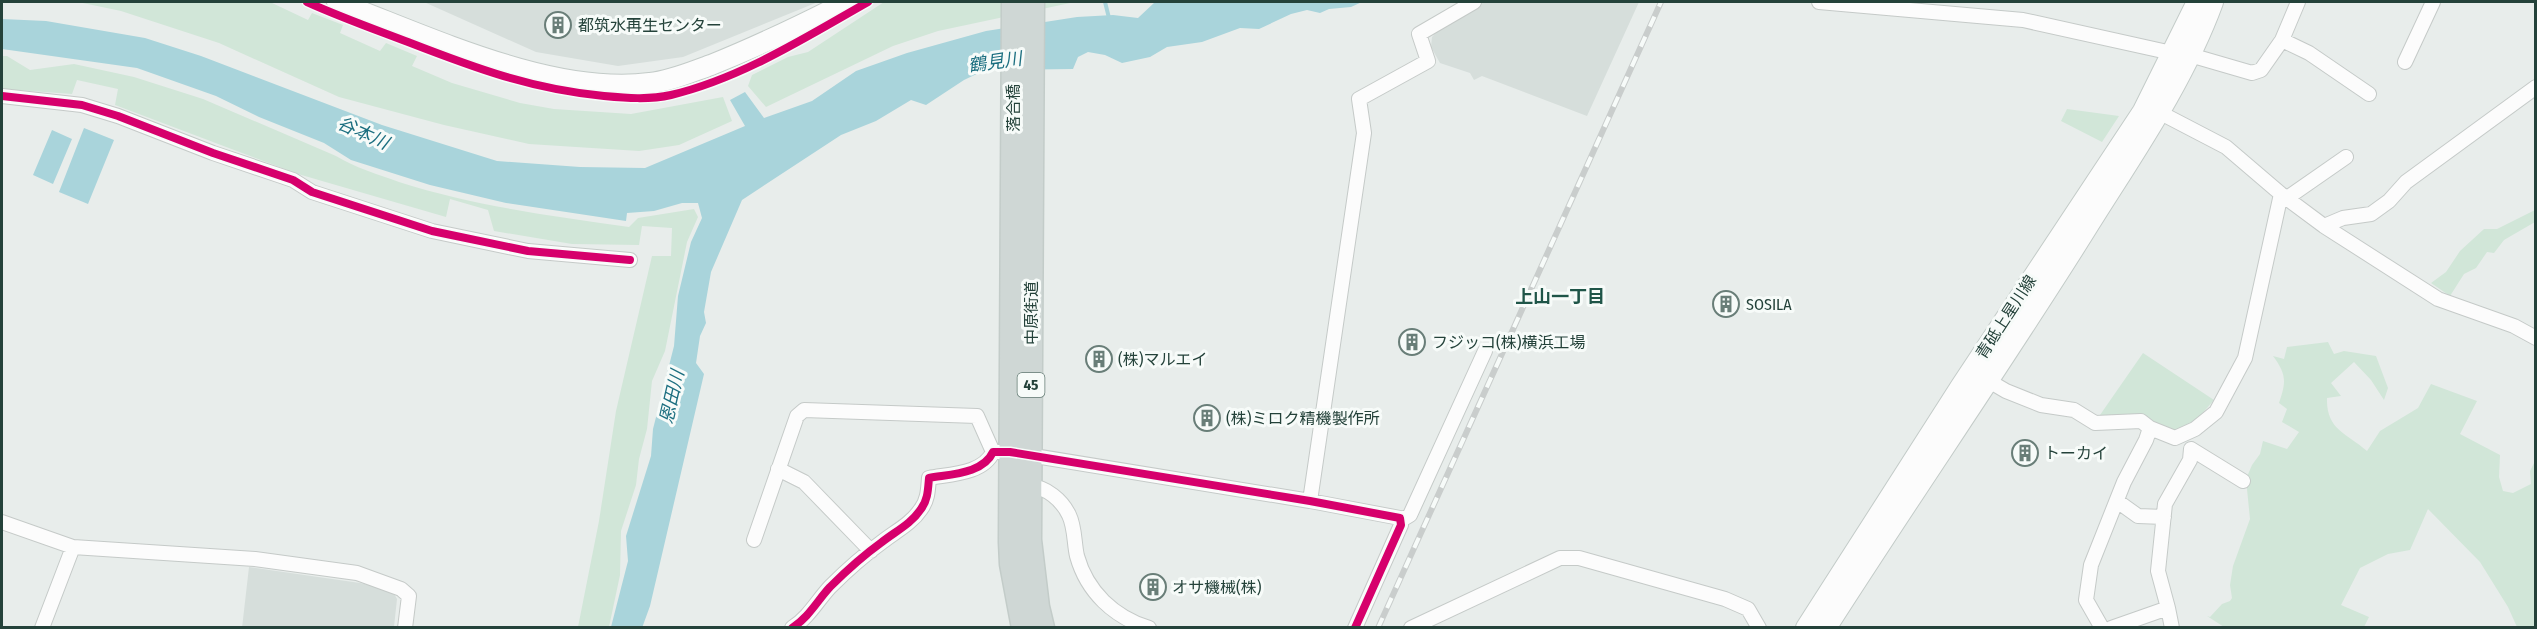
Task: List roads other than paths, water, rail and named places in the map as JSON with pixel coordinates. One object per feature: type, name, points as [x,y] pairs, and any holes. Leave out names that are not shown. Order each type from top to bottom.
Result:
[{"type":"main road","points":[[337,2],[524,70],[569,79],[633,85],[669,80],[723,60],[794,29],[847,2]]},
{"type":"main road","name":"落合橋","points":[[1013,2],[1022,143]]},
{"type":"main road","name":"落合橋","points":[[1022,143],[1033,2]]},
{"type":"main road","name":"青砥上星川線","points":[[2181,54],[2197,2]]},
{"type":"main road","name":"青砥上星川線","points":[[1806,627],[1978,376],[2055,279],[2153,109],[2181,54],[2213,2]]},
{"type":"main road","name":"中原街道","points":[[1022,143],[1011,453],[1011,564],[1023,627]]},
{"type":"main road","name":"青砥上星川線","points":[[1826,627],[1978,376]]},
{"type":"main road","name":"中原街道","points":[[1011,453],[1030,486],[1031,564],[1043,627]]},
{"type":"street","points":[[1310,501],[1354,160],[1364,133],[1359,99],[1428,61],[1419,34],[1474,2]]},
{"type":"street","points":[[1819,2],[2023,20],[2181,54],[2252,73],[2261,70],[2282,40],[2298,2]]},
{"type":"street","points":[[2405,62],[2433,2]]},
{"type":"street","points":[[2282,40],[2309,52],[2369,94]]},
{"type":"street","points":[[2324,226],[2343,218],[2371,214],[2389,201],[2406,182],[2535,87]]},
{"type":"street","points":[[2,96],[82,105],[118,116],[213,153],[293,180],[312,192],[432,231],[528,251],[630,260]]},
{"type":"street","points":[[2153,109],[2226,147],[2324,226],[2438,299],[2514,326],[2535,338]]},
{"type":"street","points":[[2175,438],[2195,429],[2216,412],[2245,358],[2284,196],[2346,157]]},
{"type":"street","points":[[1400,520],[1410,515],[1485,351]]},
{"type":"street","points":[[1978,376],[2006,391],[2041,405],[2074,410],[2095,423],[2141,421],[2150,428],[2175,438],[2243,480]]},
{"type":"street","points":[[754,540],[797,416],[804,410],[977,416],[1011,453]]},
{"type":"street","points":[[2102,627],[2086,600],[2091,565],[2150,428]]},
{"type":"street","points":[[2172,627],[2158,571],[2165,504],[2190,460],[2191,449]]},
{"type":"street","points":[[792,627],[815,607],[828,588],[871,551],[907,525],[922,508],[927,498],[929,478],[968,471],[1011,453],[1310,501],[1400,518],[1401,525],[1355,627]]},
{"type":"street","points":[[778,469],[804,482],[871,551]]},
{"type":"street","points":[[1030,486],[1046,490],[1055,497],[1069,515],[1078,557],[1099,597],[1109,608],[1125,618],[1149,627]]},
{"type":"street","points":[[2117,501],[2138,516],[2164,517]]},
{"type":"street","points":[[2,522],[74,547],[255,559],[357,573],[401,589],[409,596],[405,627]]},
{"type":"street","points":[[42,627],[74,547]]},
{"type":"street","points":[[1411,627],[1560,558],[1579,558],[1725,599],[1748,609],[1759,627]]},
{"type":"street","points":[[2111,627],[2168,608]]},
{"type":"water","points":[[1155,2],[1362,2],[1351,7],[1329,9],[1320,13],[1307,10],[1291,14],[1259,29],[1240,28],[1202,42],[1167,47],[1150,57],[1122,63],[1105,55],[1088,52],[1078,57],[1073,69],[985,70],[964,80],[926,105],[911,100],[876,121],[841,135],[742,200],[711,272],[704,312],[706,323],[700,336],[696,363],[704,374],[650,606],[642,628],[611,627],[628,561],[626,536],[651,456],[653,429],[674,346],[678,296],[691,242],[702,218],[698,203],[682,203],[654,211],[627,213],[626,221],[506,203],[430,185],[351,160],[324,143],[259,117],[216,96],[137,68],[2,49],[2,19],[46,21],[145,38],[201,56],[382,125],[497,161],[580,167],[645,168],[745,126],[730,100],[745,92],[764,118],[812,101],[856,71],[907,53],[986,31],[1077,17],[1113,15],[1138,18]]},
{"type":"water","points":[[84,128],[114,140],[88,204],[59,192]]},
{"type":"water","points":[[52,130],[72,139],[53,184],[33,175]]},
{"type":"waterway","points":[[1105,2],[1109,18]]},
{"type":"railway","points":[[1378,628],[1661,2]]},
{"type":"place","name":"都筑水再生センター","points":[[558,25]]},
{"type":"place","name":"SOSILA","points":[[1726,304]]},
{"type":"place","name":"フジッコ(株)横浜工場","points":[[1412,342]]},
{"type":"place","name":"(株)マルエイ","points":[[1099,359]]},
{"type":"place","name":"(株)ミロク精機製作所","points":[[1207,418]]},
{"type":"place","name":"トーカイ","points":[[2025,453]]},
{"type":"place","name":"オサ機械(株)","points":[[1153,587]]},
{"type":"district","name":"上山一丁目","points":[[1560,297]]},
{"type":"water label","name":"鶴見川","points":[[995,62]]},
{"type":"water label","name":"谷本川","points":[[363,133]]},
{"type":"water label","name":"恩田川","points":[[672,397]]}]
